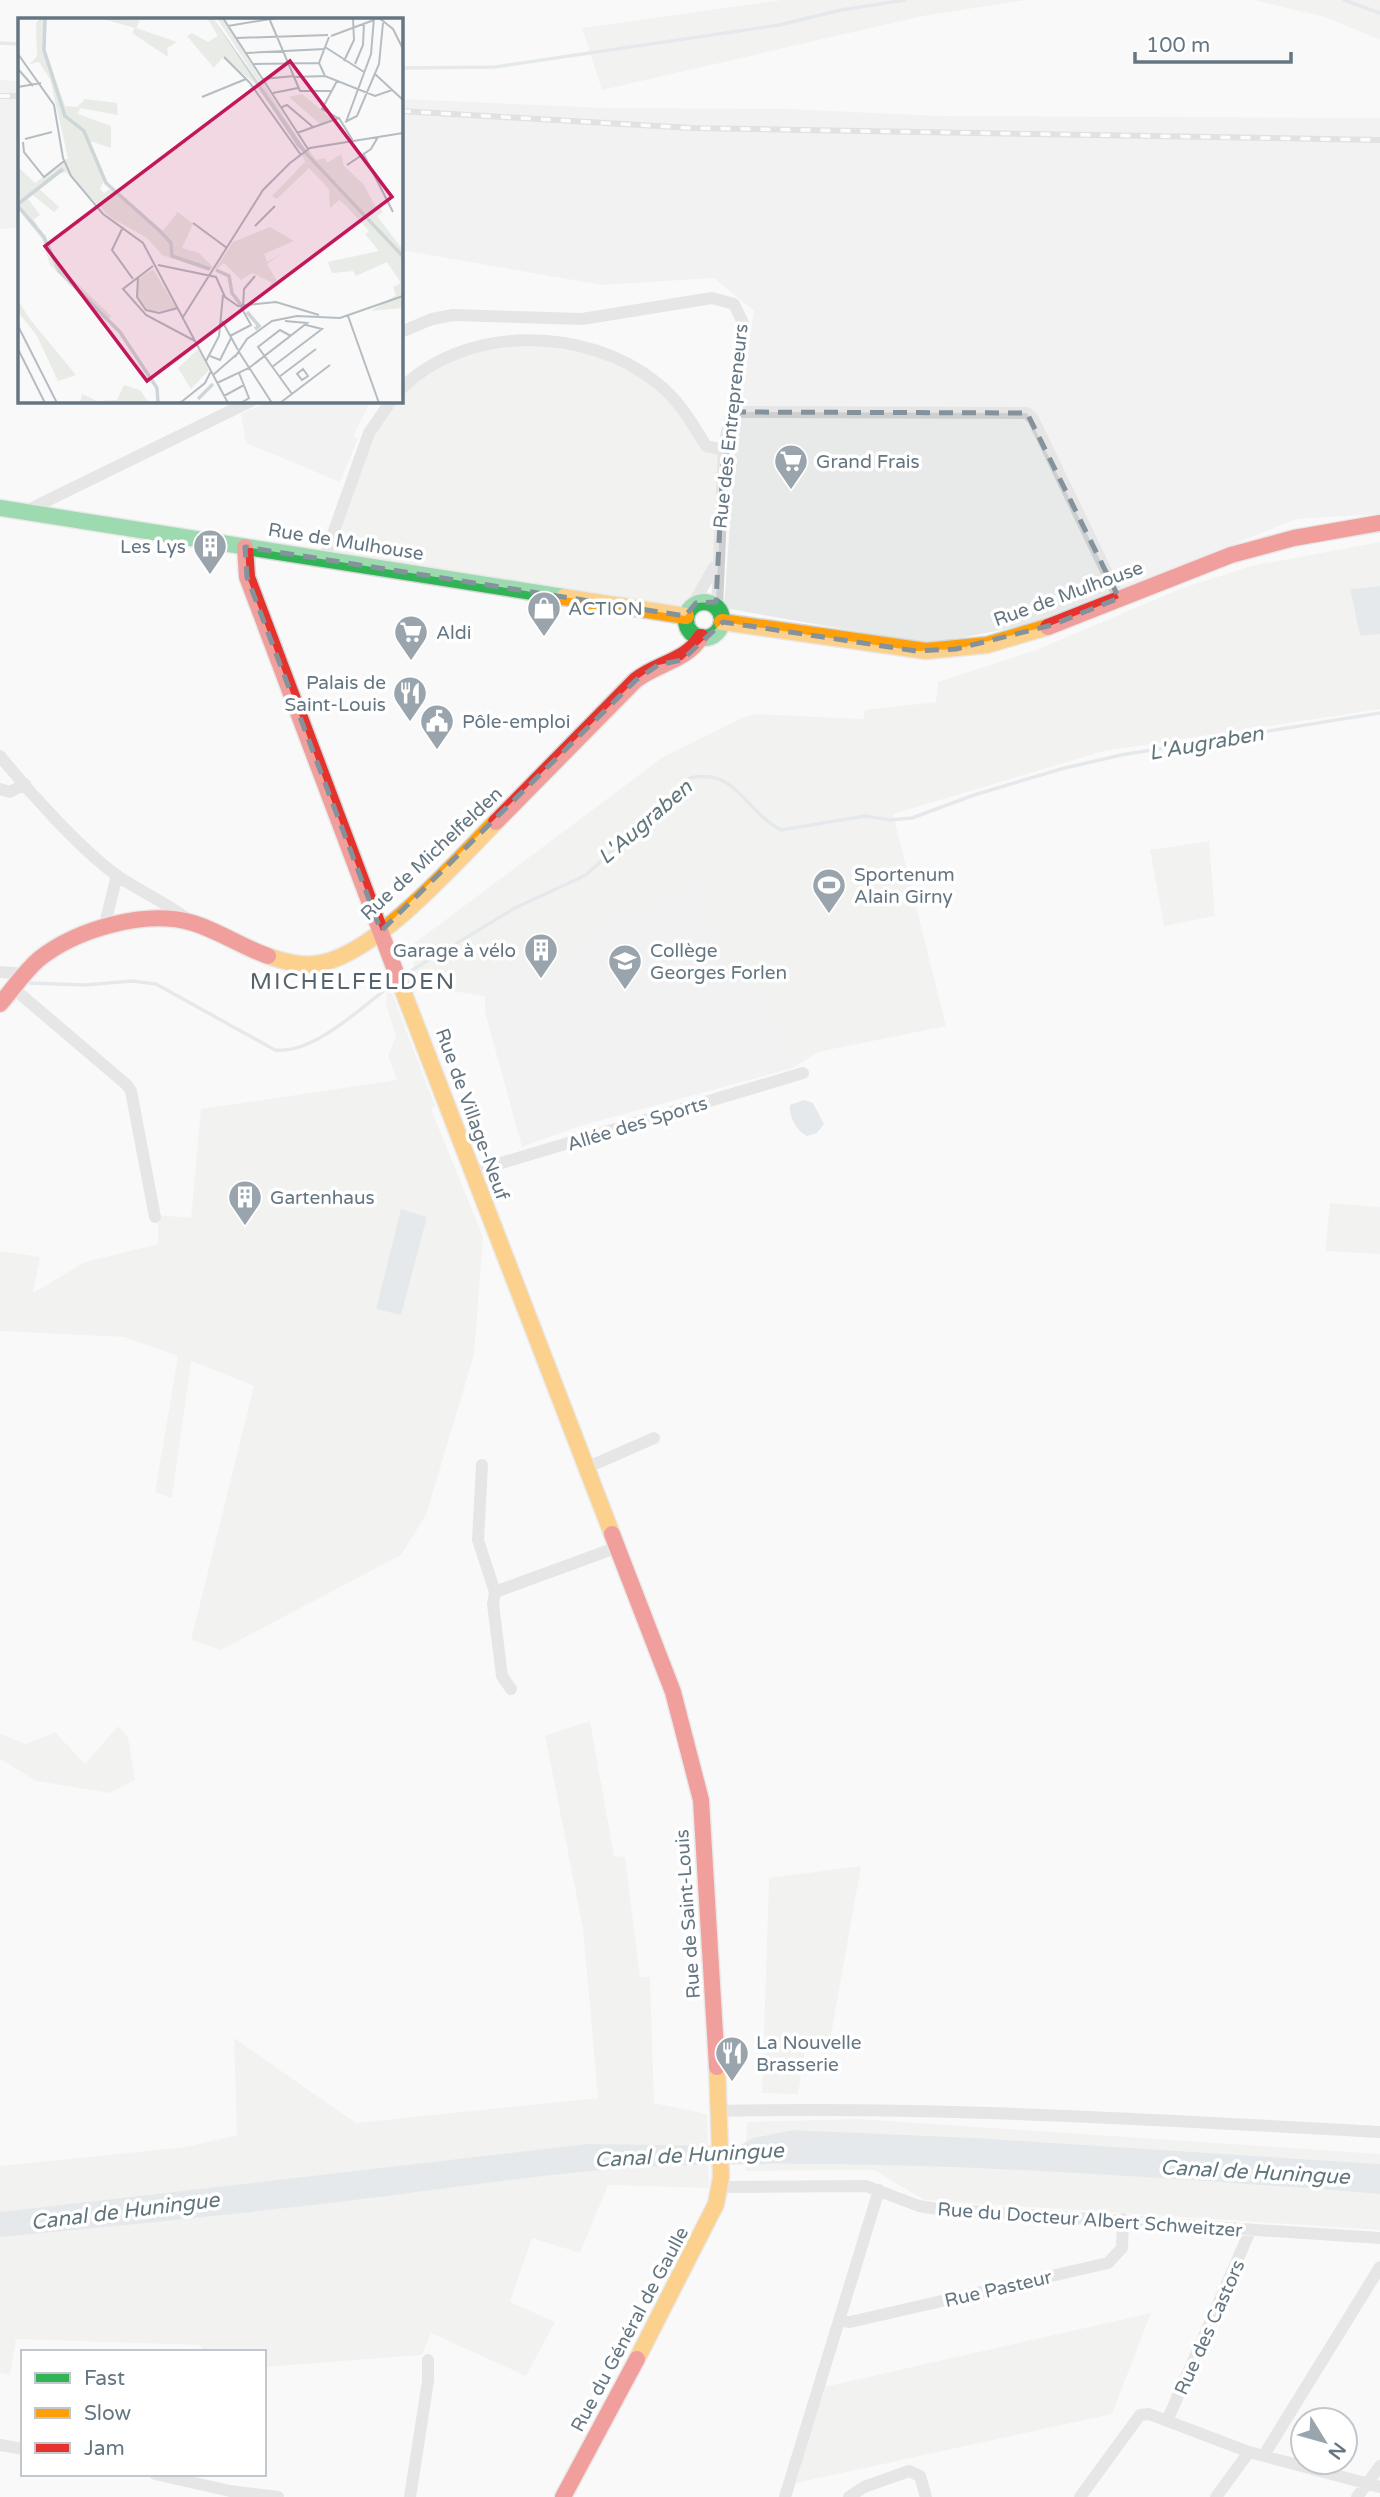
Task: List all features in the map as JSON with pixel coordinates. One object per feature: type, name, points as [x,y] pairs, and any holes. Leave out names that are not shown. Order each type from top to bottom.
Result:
[{"type":"street","name":"Rue des Entrepreneurs","points":[[402,332],[443,316],[582,319],[720,298],[738,309],[743,323],[732,412],[724,450],[718,553],[720,615]]},
{"type":"street","points":[[402,387],[425,367],[468,348],[514,342],[563,344],[595,350],[632,366],[675,399],[706,446],[724,450]]},
{"type":"street","points":[[24,512],[249,402]]},
{"type":"street","points":[[324,559],[369,433],[390,402]]},
{"type":"street","points":[[732,412],[1027,413],[1034,419],[1119,598]]},
{"type":"street","name":"Rue de Mulhouse","points":[[0,508],[324,559],[689,611]]},
{"type":"street","name":"Rue de Mulhouse","points":[[720,615],[916,651],[956,649],[1017,636],[1209,562],[1271,542],[1307,533],[1380,523]]},
{"type":"street","name":"Rue de Village-Neuf","points":[[246,547],[247,577],[406,993],[471,1172],[673,1692]]},
{"type":"street","name":"Rue des Entrepreneurs","points":[[689,611],[710,577],[718,553]]},
{"type":"street","points":[[708,602],[720,615],[715,635],[701,638],[687,628],[689,611],[708,602]]},
{"type":"street","name":"Rue de Michelfelden","points":[[0,1004],[42,956],[104,928],[167,919],[194,923],[277,959],[300,964],[333,960],[381,931],[456,863],[636,680],[658,665],[682,660],[692,652],[701,638]]},
{"type":"street","points":[[0,756],[117,875],[157,897],[194,923]]},
{"type":"street","points":[[0,789],[10,792],[25,784]]},
{"type":"street","points":[[104,928],[117,875]]},
{"type":"street","points":[[157,897],[167,919]]},
{"type":"street","points":[[0,972],[15,973],[18,983],[131,1091],[155,1217]]},
{"type":"street","name":"Allée des Sports","points":[[471,1172],[803,1073]]},
{"type":"street","points":[[586,1468],[654,1438]]},
{"type":"street","points":[[482,1465],[478,1540],[495,1592],[493,1604],[502,1676],[511,1689]]},
{"type":"street","points":[[495,1592],[618,1547]]},
{"type":"street","name":"Rue de Saint-Louis","points":[[673,1692],[693,1760],[701,1800],[720,2137]]},
{"type":"street","points":[[718,2111],[859,2108],[1032,2112],[1380,2132]]},
{"type":"street","name":"Rue du Général de Gaulle","points":[[563,2497],[707,2226],[720,2182],[720,2137]]},
{"type":"street","name":"Rue du Docteur Albert Schweitzer","points":[[720,2182],[866,2186],[919,2206],[938,2209],[1123,2219],[1250,2231],[1380,2238]]},
{"type":"street","points":[[785,2497],[880,2190]]},
{"type":"street","name":"Rue Pasteur","points":[[839,2320],[850,2322],[1108,2263],[1122,2249],[1123,2219]]},
{"type":"street","name":"Rue des Castors","points":[[1167,2421],[1250,2231]]},
{"type":"street","points":[[1264,2455],[1380,2267]]},
{"type":"street","points":[[410,2497],[428,2381],[428,2360]]},
{"type":"street","points":[[1080,2497],[1140,2415],[1167,2421],[1249,2452],[1374,2485]]},
{"type":"street","points":[[0,2445],[21,2449]]},
{"type":"street","points":[[1216,2497],[1249,2452]]},
{"type":"street","points":[[1357,2497],[1374,2485],[1380,2466]]},
{"type":"street","points":[[849,2497],[864,2487],[909,2471],[920,2476],[926,2497]]},
{"type":"street","points":[[164,2476],[230,2491],[278,2497]]},
{"type":"highlighted area","points":[[732,412],[1027,413],[1119,598],[1052,625],[956,649],[916,651],[723,622],[682,660],[658,665],[636,680],[381,931],[247,577],[245,547],[467,581],[685,616],[696,603],[716,602],[724,445]]},
{"type":"shaded area","points":[[782,0],[1026,0],[923,16],[602,90],[582,28]]},
{"type":"shaded area","points":[[1253,0],[1380,0],[1380,40],[1325,17]]},
{"type":"shaded area","points":[[0,80],[18,81],[18,228],[0,229]]},
{"type":"shaded area","points":[[402,99],[604,108],[789,109],[940,116],[1380,118],[1380,514],[1296,519],[1042,622],[929,644],[724,608],[737,421],[754,311],[714,278],[602,285],[402,250]]},
{"type":"shaded area","points":[[514,342],[595,350],[656,382],[706,446],[724,450],[718,553],[695,596],[684,607],[325,552],[344,499],[391,402],[402,402],[402,388],[425,367]]},
{"type":"shaded area","points":[[267,402],[370,402],[353,436],[358,439],[340,482],[246,443],[241,414]]},
{"type":"shaded area","points":[[1380,542],[1380,586],[1350,589],[1360,636],[1380,634],[1380,709],[1104,751],[893,814],[946,1026],[818,1052],[793,1068],[761,986],[727,963],[697,884],[589,932],[576,968],[497,953],[485,996],[416,986],[412,945],[663,757],[744,717],[757,714],[863,719],[865,710],[936,702],[938,682],[1036,650],[1180,589],[1251,566]]},
{"type":"shaded area","points":[[1209,841],[1215,916],[1164,926],[1150,850]]},
{"type":"shaded area","name":"Collège Georges Forlen","points":[[719,845],[761,985],[793,1068],[580,1126],[522,1147],[485,1012],[485,996],[497,953],[589,932]]},
{"type":"shaded area","points":[[387,980],[435,1106],[431,1109],[483,1237],[474,1355],[426,1515],[401,1555],[221,1650],[191,1640],[254,1386],[191,1361],[172,1498],[155,1492],[178,1356],[124,1337],[0,1331],[0,1251],[40,1257],[33,1293],[85,1262],[158,1244],[158,1215],[191,1218],[201,1109],[397,1080],[388,1056],[396,1036],[386,1004]]},
{"type":"shaded area","points":[[1330,1203],[1380,1207],[1380,1254],[1325,1251]]},
{"type":"shaded area","points":[[590,1721],[614,1856],[625,1857],[640,1977],[650,1977],[654,2103],[707,2114],[709,2188],[608,2185],[580,2253],[532,2238],[510,2302],[555,2322],[526,2376],[431,2333],[422,2355],[266,2367],[266,2350],[202,2350],[201,2345],[16,2339],[10,2375],[0,2373],[0,2166],[186,2147],[237,2135],[234,2038],[356,2123],[598,2098],[583,1928],[545,1736]]},
{"type":"shaded area","points":[[118,1726],[128,1737],[135,1780],[110,1793],[36,1781],[0,1759],[0,1734],[26,1744],[55,1732],[85,1764]]},
{"type":"shaded area","points":[[861,1866],[830,2041],[807,2037],[798,2094],[762,2093],[769,1878]]},
{"type":"shaded area","points":[[859,2119],[1380,2154],[1380,2164],[977,2138],[793,2130],[746,2142],[747,2122]]},
{"type":"shaded area","points":[[863,2162],[1109,2174],[1380,2194],[1380,2230],[924,2200],[874,2170],[745,2171],[745,2164]]},
{"type":"shaded area","points":[[1151,2313],[1112,2414],[796,2483],[824,2387]]},
{"type":"water","points":[[1380,586],[1380,634],[1360,636],[1350,589]]},
{"type":"water","points":[[804,1100],[813,1103],[824,1124],[817,1133],[807,1136],[797,1127],[790,1110],[790,1105]]},
{"type":"water","points":[[401,1209],[427,1217],[401,1315],[376,1309]]},
{"type":"water","name":"Canal de Huningue","points":[[793,2130],[977,2138],[1380,2164],[1380,2194],[950,2167],[692,2165],[562,2174],[260,2211],[0,2237],[0,2212],[588,2144],[739,2146],[753,2138]]},
{"type":"waterway","points":[[402,68],[495,67],[779,25],[841,10],[905,0]]},
{"type":"waterway","points":[[1344,0],[1380,13]]},
{"type":"waterway","points":[[0,43],[18,44]]},
{"type":"waterway","name":"L'Augraben","points":[[404,975],[515,908],[586,875],[690,778],[719,779],[730,785],[758,813],[781,830],[865,816],[890,820],[912,818],[974,795],[1061,769],[1121,755],[1380,713]]},
{"type":"waterway","name":"L'Augraben","points":[[30,983],[85,985],[132,981],[156,984],[275,1050],[306,1045],[322,1036],[354,1015],[395,982]]},
{"type":"railway","points":[[0,96],[18,96]]},
{"type":"railway","points":[[402,111],[691,128],[1380,140]]},
{"type":"traffic: fast","points":[[0,508],[564,597]]},
{"type":"traffic: fast","points":[[704,602],[717,607],[722,620],[717,633],[704,638],[691,633],[686,620],[691,607],[704,602]]},
{"type":"traffic: slow","points":[[564,597],[686,616]]},
{"type":"traffic: slow","points":[[722,622],[926,651],[987,645],[1048,627]]},
{"type":"traffic: slow","points":[[268,956],[297,964],[315,964],[338,958],[362,945],[412,906],[496,822]]},
{"type":"traffic: slow","points":[[398,978],[612,1534]]},
{"type":"traffic: slow","points":[[637,2359],[716,2204],[721,2177],[717,2067]]},
{"type":"traffic: jam","points":[[1048,627],[1231,555],[1294,538],[1380,523]]},
{"type":"traffic: jam","points":[[245,547],[247,577],[398,978]]},
{"type":"traffic: jam","points":[[496,822],[636,680],[680,657],[701,637]]},
{"type":"traffic: jam","points":[[0,1004],[23,975],[55,948],[92,931],[134,920],[174,919],[193,923],[268,956]]},
{"type":"traffic: jam","points":[[612,1534],[673,1692],[701,1800],[717,2067]]},
{"type":"traffic: jam","points":[[563,2497],[637,2359]]},
{"type":"place","name":"Grand Frais","points":[[791,491]]},
{"type":"place","name":"Les Lys","points":[[210,576]]},
{"type":"place","name":"ACTION","points":[[544,638]]},
{"type":"place","name":"Aldi","points":[[411,662]]},
{"type":"place","name":"Palais de Saint-Louis","points":[[410,723]]},
{"type":"place","name":"Pôle-emploi","points":[[437,751]]},
{"type":"place","name":"Sportenum Alain Girny","points":[[829,915]]},
{"type":"place","name":"Garage à vélo","points":[[541,980]]},
{"type":"place","name":"Collège Georges Forlen","points":[[625,991]]},
{"type":"place","name":"Gartenhaus","points":[[245,1227]]},
{"type":"place","name":"La Nouvelle Brasserie","points":[[732,2083]]},
{"type":"district","name":"MICHELFELDEN","points":[[353,981]]}]
